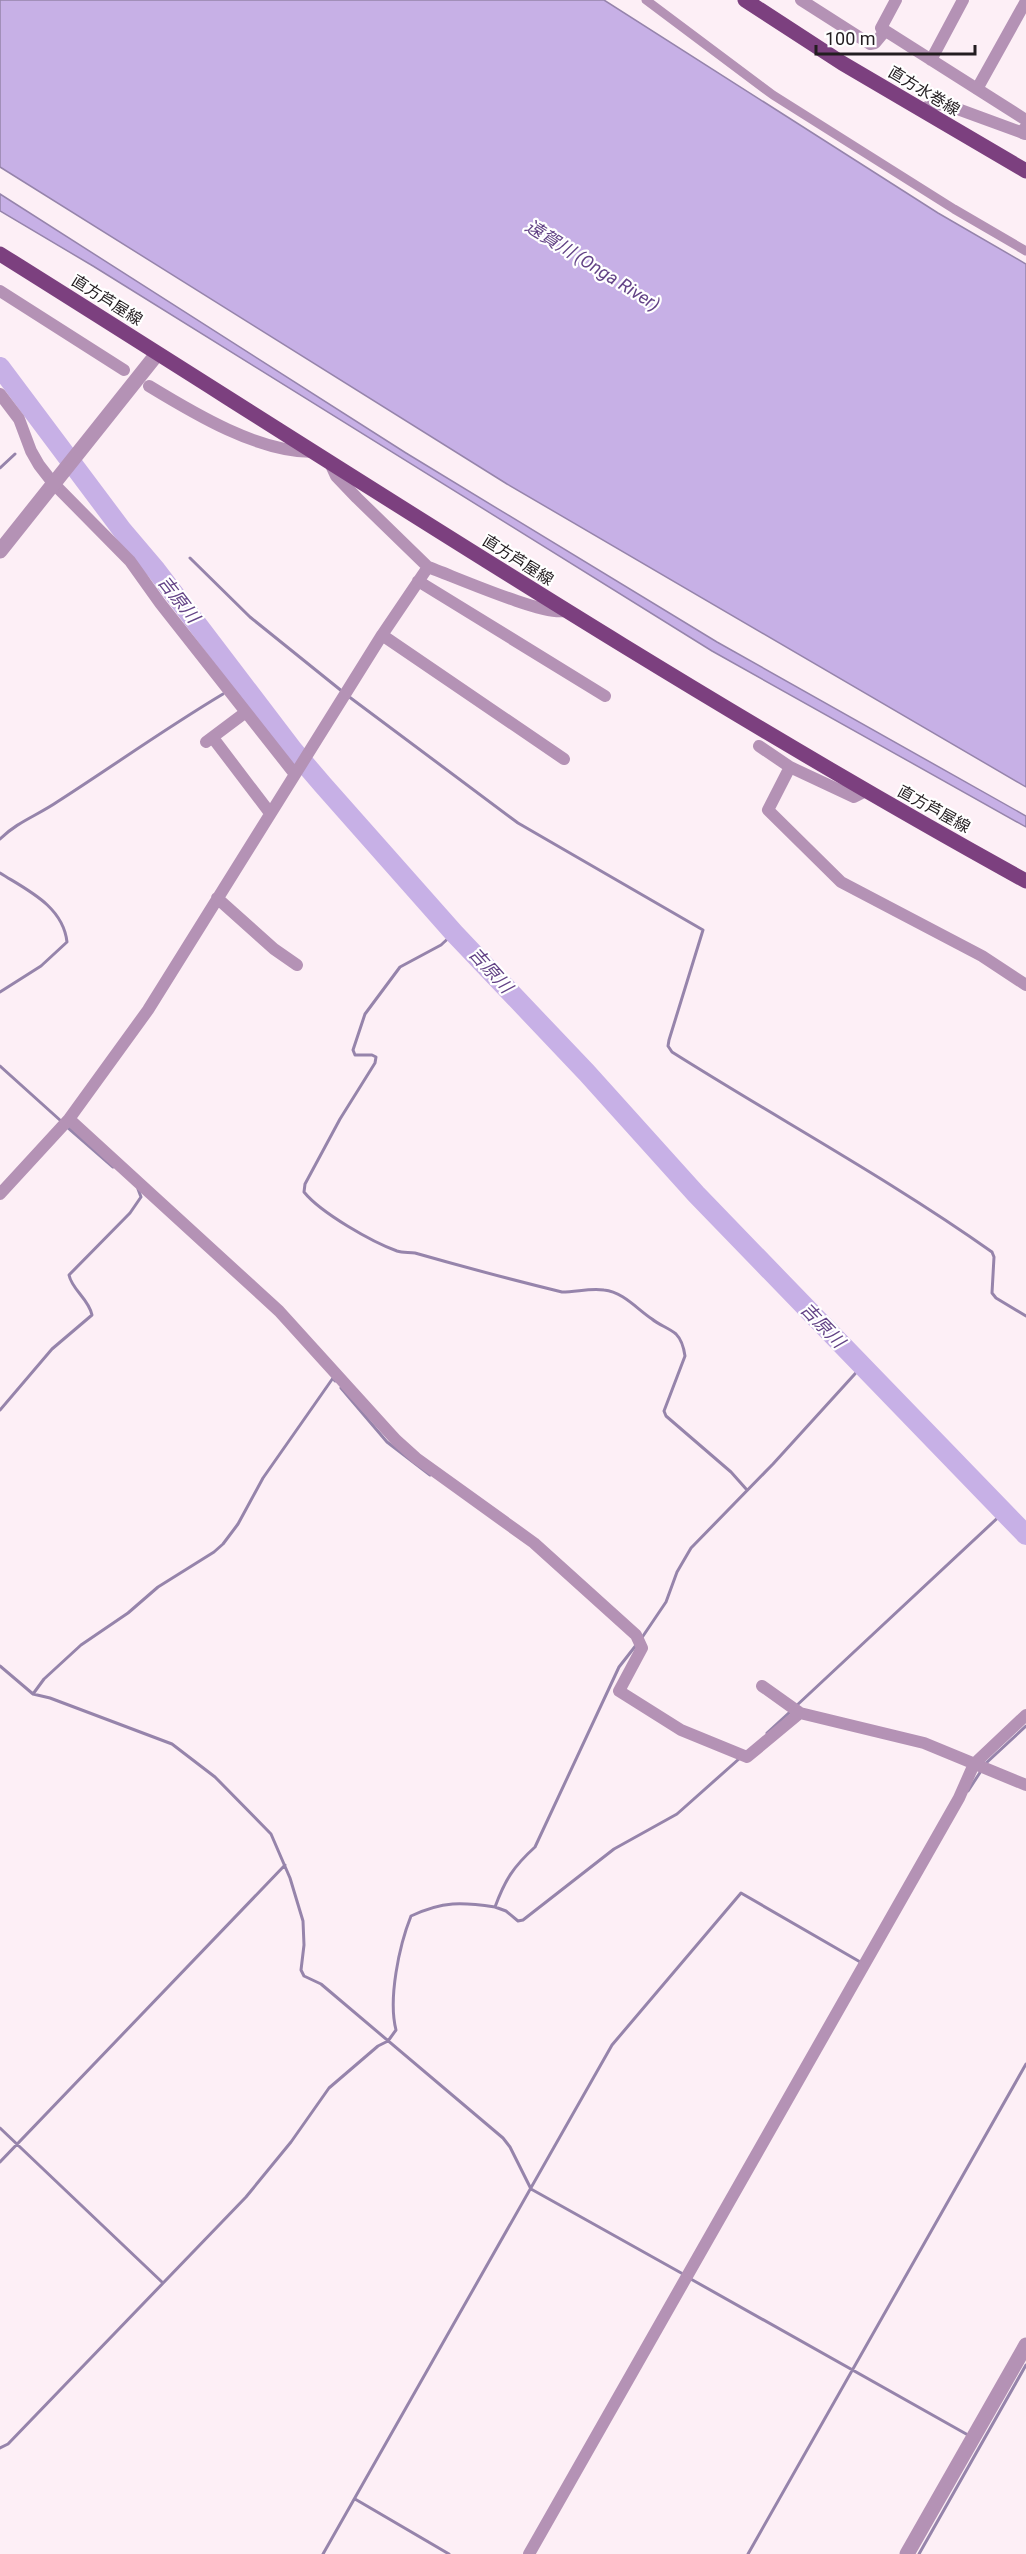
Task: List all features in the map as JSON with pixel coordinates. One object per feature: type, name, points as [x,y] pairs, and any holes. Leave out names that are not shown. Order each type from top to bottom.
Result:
[{"type":"main road","name":"直方水巻線","points":[[745,0],[842,63],[1026,171]]},
{"type":"main road","name":"直方芦屋線","points":[[0,254],[564,611],[866,791],[1026,881]]},
{"type":"street","points":[[646,0],[773,95],[954,209],[1026,251]]},
{"type":"street","points":[[801,0],[870,44],[875,43],[885,31]]},
{"type":"street","points":[[896,0],[881,28],[977,89],[1026,129]]},
{"type":"street","points":[[931,60],[963,0]]},
{"type":"street","points":[[977,89],[1026,1]]},
{"type":"street","points":[[922,109],[944,104],[1026,129]]},
{"type":"street","points":[[0,291],[124,370]]},
{"type":"street","points":[[0,551],[157,354]]},
{"type":"street","points":[[149,386],[216,424],[278,448],[313,452]]},
{"type":"street","points":[[0,394],[19,419],[31,452],[130,561],[160,603],[294,773]]},
{"type":"street","points":[[330,463],[336,476],[428,567],[538,607],[558,613],[564,611]]},
{"type":"street","points":[[0,1194],[69,1119],[148,1010],[294,773],[428,567]]},
{"type":"street","points":[[418,581],[605,696]]},
{"type":"street","points":[[382,635],[564,759]]},
{"type":"street","points":[[246,712],[209,740],[270,813]]},
{"type":"street","points":[[759,746],[790,767],[854,797],[866,791]]},
{"type":"street","points":[[790,767],[768,810],[841,882],[982,956],[1026,985]]},
{"type":"street","points":[[217,898],[274,949],[297,965]]},
{"type":"street","points":[[69,1119],[279,1311],[396,1440],[416,1458],[534,1543],[636,1635],[642,1648],[619,1691],[681,1730],[747,1757],[800,1713]]},
{"type":"street","points":[[762,1686],[800,1713],[924,1743],[1026,1785]]},
{"type":"street","points":[[529,2554],[953,1808],[974,1764],[1026,1715]]},
{"type":"street","points":[[907,2554],[1026,2344]]},
{"type":"water","name":"遠賀川 (Onga River)","points":[[0,0],[604,0],[938,213],[1026,264],[1026,787],[507,484],[0,167]]},
{"type":"water","points":[[0,194],[406,453],[717,642],[1026,816],[1026,827],[712,651],[93,266],[0,211]]},
{"type":"waterway","name":"吉原川","points":[[0,367],[122,530],[156,570],[293,750],[323,785],[454,933],[587,1073],[696,1194],[1026,1535]]},
{"type":"waterway","name":"吉原川","points":[[40,432],[45,427]]},
{"type":"waterway","points":[[0,468],[15,454]]},
{"type":"waterway","points":[[190,558],[250,617],[343,692]]},
{"type":"waterway","points":[[0,839],[20,823],[50,807],[223,694]]},
{"type":"waterway","points":[[348,696],[518,823],[703,930],[669,1040],[668,1046],[672,1052],[873,1174],[992,1252],[994,1257],[992,1293],[996,1298],[1026,1316]]},
{"type":"waterway","points":[[0,873],[42,900],[51,909],[59,918],[67,942],[41,966],[0,992]]},
{"type":"waterway","points":[[454,933],[441,945],[400,967],[365,1014],[353,1050],[355,1055],[376,1057],[375,1063],[340,1119],[305,1184],[304,1192],[322,1209],[348,1226],[397,1251],[415,1253],[562,1292],[599,1290],[611,1291],[624,1297],[676,1334],[682,1344],[685,1356],[664,1411],[666,1416],[731,1472],[747,1490]]},
{"type":"waterway","points":[[0,1066],[61,1121]]},
{"type":"waterway","points":[[66,1126],[113,1167]]},
{"type":"waterway","points":[[0,1410],[52,1349],[92,1315],[88,1304],[73,1285],[69,1275],[130,1213],[141,1197],[138,1189]]},
{"type":"waterway","points":[[641,1639],[666,1602],[677,1572],[691,1548],[773,1464],[863,1365]]},
{"type":"waterway","points":[[33,1694],[44,1679],[81,1645],[128,1613],[158,1587],[223,1544],[238,1524],[263,1478],[333,1378],[335,1381]]},
{"type":"waterway","points":[[341,1388],[387,1442],[430,1475]]},
{"type":"waterway","points":[[795,1707],[1005,1511]]},
{"type":"waterway","points":[[0,2448],[8,2444],[246,2197],[291,2142],[329,2088],[378,2046],[388,2041],[396,2030],[394,1988],[402,1942],[411,1916],[443,1905],[472,1904],[495,1907],[510,1874],[535,1847],[619,1667],[637,1644]]},
{"type":"waterway","points":[[0,1666],[33,1694],[50,1698],[172,1744],[215,1777],[271,1834],[290,1878],[303,1921],[304,1945],[301,1970],[304,1976],[321,1984],[503,2138],[510,2147],[531,2189],[683,2274]]},
{"type":"waterway","points":[[767,1733],[791,1711]]},
{"type":"waterway","points":[[984,1765],[1026,1726]]},
{"type":"waterway","points":[[495,1907],[506,1911],[518,1921],[523,1920],[614,1849],[677,1814],[740,1758]]},
{"type":"waterway","points":[[968,1791],[981,1771]]},
{"type":"waterway","points":[[0,2162],[285,1865]]},
{"type":"waterway","points":[[323,2554],[612,2045],[741,1893],[862,1963]]},
{"type":"waterway","points":[[748,2554],[1026,2064]]},
{"type":"waterway","points":[[0,2128],[163,2283]]},
{"type":"waterway","points":[[689,2278],[968,2435]]},
{"type":"waterway","points":[[919,2554],[1026,2365]]},
{"type":"waterway","points":[[355,2499],[449,2554]]}]
